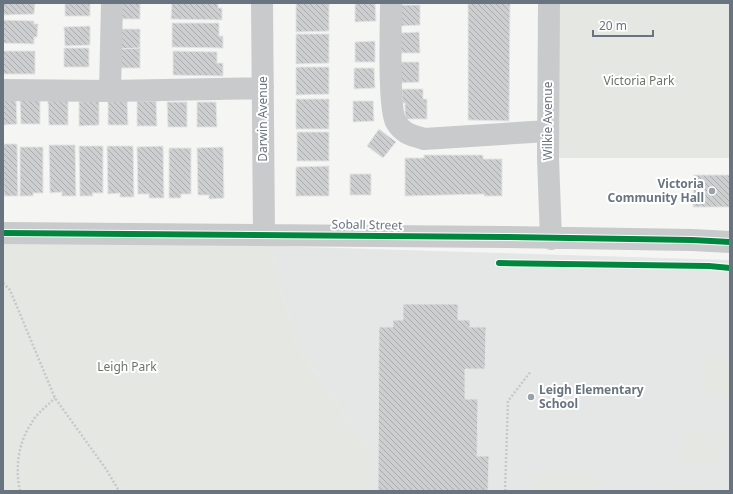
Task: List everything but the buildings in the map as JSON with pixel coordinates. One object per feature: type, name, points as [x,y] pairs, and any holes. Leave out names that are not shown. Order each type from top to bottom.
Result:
[{"type":"street","points":[[110,91],[112,3]]},
{"type":"street","name":"Darwin Avenue","points":[[262,3],[264,235]]},
{"type":"street","points":[[391,3],[392,101],[395,121],[405,134],[424,139],[548,131]]},
{"type":"street","name":"Wilkie Avenue","points":[[548,3],[548,131],[551,238]]},
{"type":"street","points":[[3,90],[110,91],[263,88]]},
{"type":"street","name":"Soball Street","points":[[3,233],[551,238],[730,242]]},
{"type":"path","points":[[3,283],[10,290],[55,398],[106,469],[119,491]]},
{"type":"path","points":[[505,491],[508,401],[531,371]]},
{"type":"path","points":[[20,491],[17,462],[23,439],[31,423],[55,398]]},
{"type":"shaded area","name":"Leigh Elementary School","points":[[270,246],[730,260],[730,491],[369,491],[369,449],[296,345]]},
{"type":"green space","name":"Victoria Park","points":[[548,3],[730,3],[730,158],[548,158]]},
{"type":"green space","name":"Leigh Park","points":[[3,241],[270,246],[296,345],[369,449],[369,491],[3,491]]},
{"type":"green space","points":[[705,354],[730,357],[730,396],[700,393]]},
{"type":"green space","points":[[685,431],[704,431],[722,436],[720,465],[684,463]]},
{"type":"green space","points":[[532,476],[600,476],[600,491],[532,491]]},
{"type":"green space","points":[[668,485],[714,487],[717,491],[662,491]]},
{"type":"cycle path","points":[[3,233],[506,237],[730,242]]},
{"type":"cycle path","points":[[499,263],[709,266],[730,268]]},
{"type":"place","name":"Victoria Community Hall","points":[[712,191]]},
{"type":"place","name":"Leigh Elementary School","points":[[531,397]]}]
